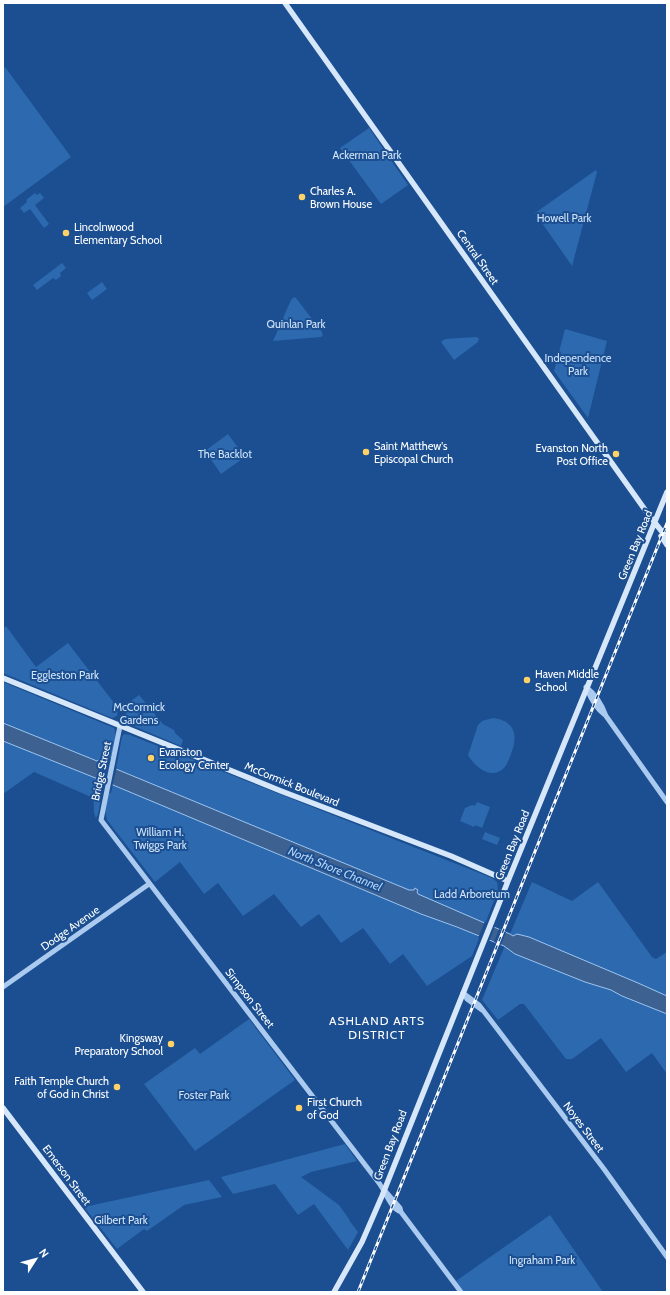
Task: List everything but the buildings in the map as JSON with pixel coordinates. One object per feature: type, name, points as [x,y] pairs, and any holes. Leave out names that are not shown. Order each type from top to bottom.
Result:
[{"type":"main road","name":"Central Street","points":[[285,3],[667,538]]},
{"type":"main road","name":"Green Bay Road","points":[[334,1292],[362,1242],[384,1190],[427,1079],[667,492]]},
{"type":"main road","name":"Central Street","points":[[655,523],[657,530],[667,545]]},
{"type":"main road","name":"McCormick Boulevard","points":[[3,678],[289,794],[451,856],[508,881]]},
{"type":"main road","name":"Emerson Street","points":[[3,1108],[143,1292]]},
{"type":"street","points":[[586,687],[604,709],[606,716],[667,802]]},
{"type":"street","name":"Bridge Street","points":[[101,820],[120,726]]},
{"type":"street","name":"Simpson Street","points":[[101,820],[384,1190],[389,1193],[400,1208],[401,1212],[460,1290]]},
{"type":"street","name":"Dodge Avenue","points":[[3,987],[149,884]]},
{"type":"street","name":"Noyes Street","points":[[463,993],[477,1008],[482,1010],[604,1169],[667,1257]]},
{"type":"green space","points":[[5,67],[71,157],[3,207],[3,69]]},
{"type":"green space","name":"Ackerman Park","points":[[369,128],[408,185],[381,204],[340,148]]},
{"type":"green space","name":"Howell Park","points":[[596,170],[597,172],[572,266],[535,213]]},
{"type":"green space","points":[[35,193],[37,195],[40,193],[44,198],[35,205],[49,224],[44,228],[30,209],[24,213],[20,208],[27,202],[26,200]]},
{"type":"green space","points":[[62,263],[66,268],[60,273],[61,276],[56,280],[53,278],[37,290],[33,285]]},
{"type":"green space","points":[[102,282],[107,289],[92,300],[87,293]]},
{"type":"green space","name":"Quinlan Park","points":[[294,297],[323,335],[321,337],[273,341],[291,300]]},
{"type":"green space","name":"Independence Park","points":[[565,329],[607,341],[588,418],[554,371]]},
{"type":"green space","points":[[479,338],[478,342],[454,360],[441,342],[445,339]]},
{"type":"green space","name":"The Backlot","points":[[228,434],[245,457],[221,474],[205,451]]},
{"type":"green space","name":"Eggleston Park","points":[[6,626],[36,667],[68,643],[118,708],[117,716],[112,718],[3,673],[3,629]]},
{"type":"green space","points":[[3,682],[114,728],[116,735],[115,743],[107,768],[101,765],[100,759],[97,761],[3,723]]},
{"type":"green space","name":"McCormick Gardens","points":[[139,695],[163,724],[174,730],[175,733],[183,740],[181,746],[131,725],[127,720],[126,715],[127,704]]},
{"type":"green space","points":[[493,718],[506,722],[511,726],[514,735],[513,747],[507,764],[499,772],[494,773],[483,770],[474,764],[468,755],[478,725],[482,721]]},
{"type":"green space","name":"Ladd Arboretum","points":[[124,734],[130,735],[492,878],[497,882],[498,890],[485,924],[417,894],[415,888],[414,890],[409,891],[116,769],[122,737]]},
{"type":"green space","points":[[3,741],[104,781],[96,818],[94,812],[94,802],[91,797],[34,772],[3,794]]},
{"type":"green space","name":"William H. Twiggs Park","points":[[113,785],[421,914],[480,936],[472,956],[427,986],[403,954],[390,964],[363,928],[341,943],[319,914],[301,927],[274,894],[243,916],[218,883],[204,894],[180,862],[155,882],[107,820],[105,810],[109,793],[111,793]]},
{"type":"green space","points":[[477,802],[490,807],[482,828],[475,825],[474,827],[460,821],[465,808],[472,805],[475,806]]},
{"type":"green space","points":[[485,832],[500,838],[497,845],[482,839]]},
{"type":"green space","points":[[532,882],[572,901],[598,882],[652,957],[656,959],[667,952],[667,1074],[652,1053],[626,1072],[601,1038],[572,1059],[566,1059],[524,1004],[520,1004],[498,1020],[482,1000]]},
{"type":"green space","name":"Foster Park","points":[[249,1019],[295,1080],[195,1151],[144,1084],[195,1048],[200,1054]]},
{"type":"green space","points":[[345,1144],[357,1161],[311,1172],[301,1177],[339,1205],[358,1232],[348,1250],[314,1204],[298,1215],[275,1184],[233,1194],[221,1177]]},
{"type":"green space","name":"Gilbert Park","points":[[209,1180],[222,1197],[184,1205],[147,1231],[144,1229],[117,1249],[84,1207]]},
{"type":"green space","name":"Ingraham Park","points":[[550,1215],[603,1292],[464,1292],[456,1281]]},
{"type":"water","name":"North Shore Channel","points":[[3,723],[97,761],[100,759],[102,766],[116,769],[409,890],[414,890],[415,888],[418,890],[418,894],[513,936],[517,934],[529,937],[638,983],[667,996],[667,1014],[611,990],[585,982],[515,954],[504,946],[421,914],[113,785],[3,741]]},
{"type":"pier","points":[[107,766],[117,767],[112,787],[103,783]]},
{"type":"pier","points":[[485,921],[495,926],[489,942],[478,938]]},
{"type":"pier","points":[[499,929],[506,932],[501,945],[494,942]]},
{"type":"railway","points":[[358,1292],[667,523]]},
{"type":"place","name":"Charles A. Brown House","points":[[302,197]]},
{"type":"place","name":"Lincolnwood Elementary School","points":[[66,233]]},
{"type":"place","name":"Saint Matthew's Episcopal Church","points":[[366,452]]},
{"type":"place","name":"Evanston North Post Office","points":[[616,454]]},
{"type":"place","name":"Haven Middle School","points":[[527,680]]},
{"type":"place","name":"Evanston Ecology Center","points":[[151,758]]},
{"type":"place","name":"Kingsway Preparatory School","points":[[171,1044]]},
{"type":"place","name":"Faith Temple Church of God in Christ","points":[[117,1087]]},
{"type":"place","name":"First Church of God","points":[[299,1108]]},
{"type":"district","name":"ASHLAND ARTS DISTRICT","points":[[377,1028]]}]
